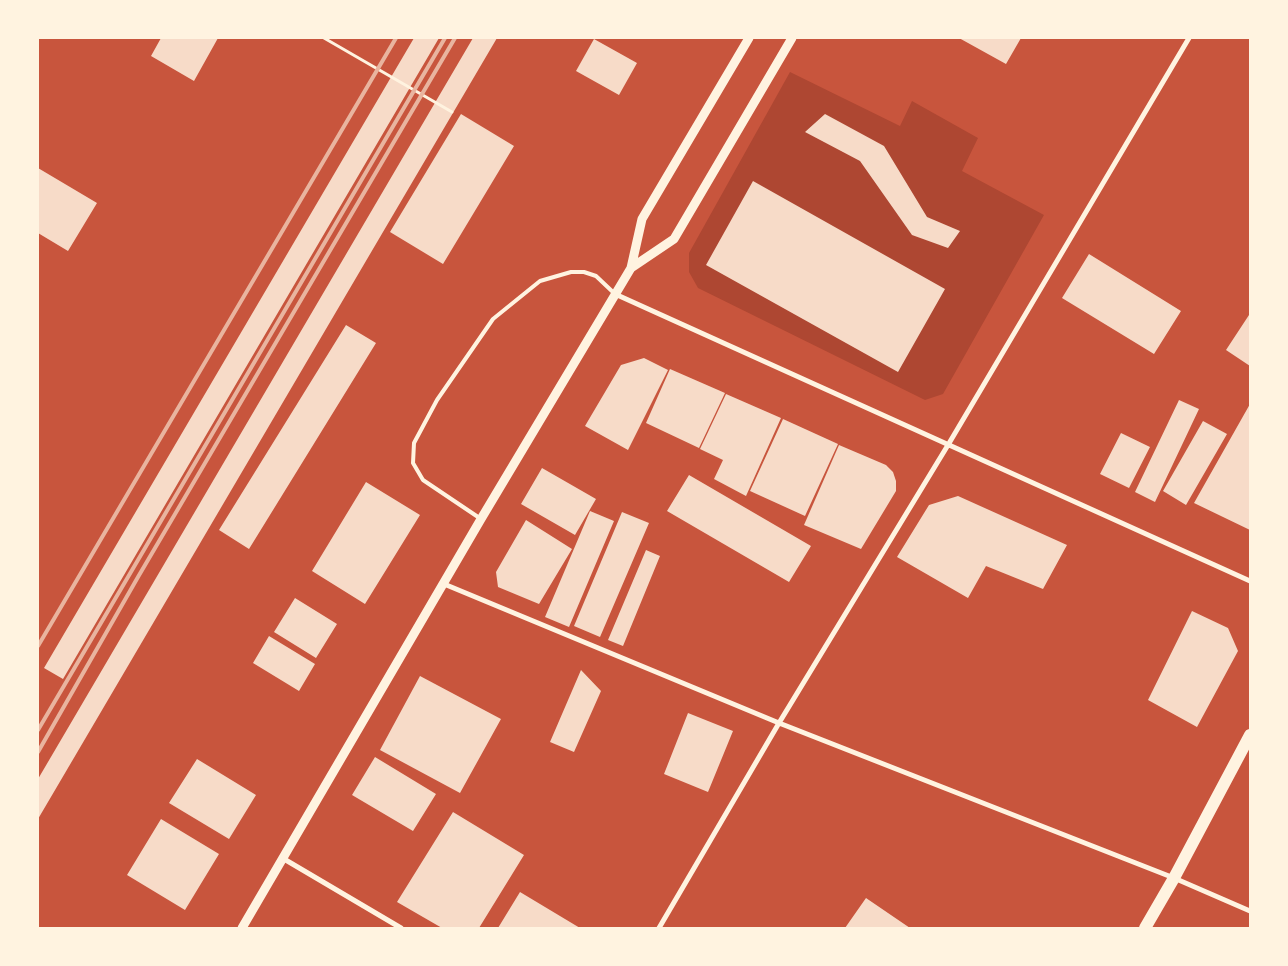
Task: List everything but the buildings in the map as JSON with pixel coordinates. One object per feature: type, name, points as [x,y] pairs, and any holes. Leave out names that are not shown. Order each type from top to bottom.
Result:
[{"type":"main road","points":[[1145,928],[1174,878],[1250,735]]},
{"type":"street","points":[[242,928],[481,519],[631,268],[642,219],[749,38]]},
{"type":"street","points":[[631,268],[674,238],[792,38]]},
{"type":"street","points":[[659,928],[779,723],[948,445],[1189,38]]},
{"type":"street","points":[[615,294],[1250,580]]},
{"type":"street","points":[[444,584],[779,723],[1174,878],[1250,911]]},
{"type":"street","points":[[284,859],[401,928]]},
{"type":"lane","points":[[481,519],[423,480],[414,463],[414,442],[437,400],[493,318],[540,280],[571,272],[584,272],[596,276],[615,294]]},
{"type":"path","points":[[324,38],[452,112]]},
{"type":"shaded area","points":[[790,72],[900,126],[912,101],[978,138],[962,171],[1044,215],[943,394],[925,400],[698,288],[689,272],[689,253]]},
{"type":"railway","points":[[38,646],[396,38]]},
{"type":"railway","points":[[38,730],[445,38]]},
{"type":"railway","points":[[38,752],[138,577],[455,38]]}]
